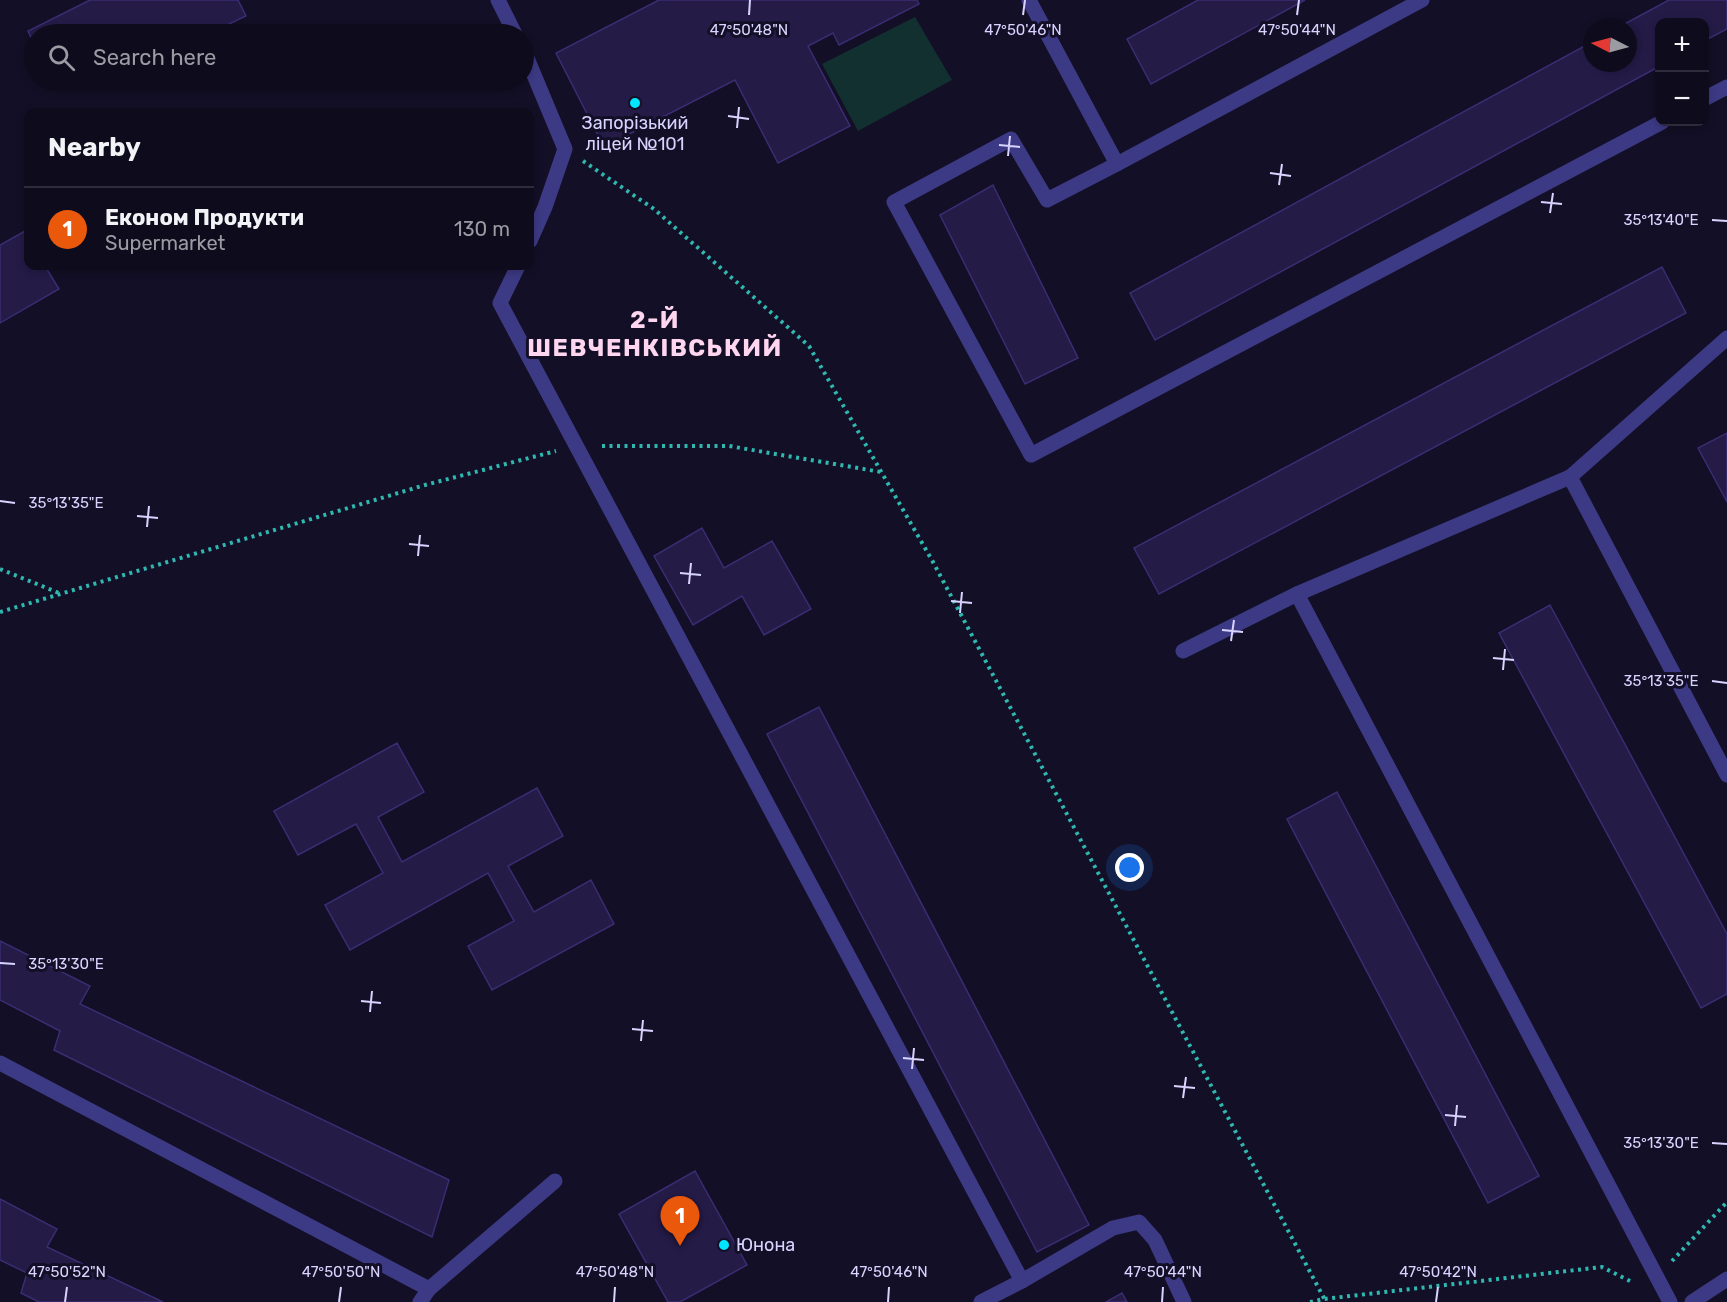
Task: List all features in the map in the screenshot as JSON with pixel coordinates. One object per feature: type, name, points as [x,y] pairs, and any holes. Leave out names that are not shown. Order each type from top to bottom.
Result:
[{"type":"street","points":[[498,0],[510,24]]},
{"type":"street","points":[[1029,0],[1117,164]]},
{"type":"street","points":[[1422,0],[1047,200],[1011,139],[894,201],[1031,455],[1655,126]]},
{"type":"street","points":[[534,75],[565,149],[534,232]]},
{"type":"street","points":[[1709,96],[1727,87]]},
{"type":"street","points":[[516,270],[500,303],[1022,1281]]},
{"type":"street","points":[[1183,651],[1297,594],[1570,477],[1727,338]]},
{"type":"street","points":[[1570,477],[1727,775]]},
{"type":"street","points":[[1297,594],[1670,1302]]},
{"type":"street","points":[[0,1063],[429,1289]]},
{"type":"street","points":[[420,1302],[429,1289],[555,1181]]},
{"type":"street","points":[[981,1302],[1113,1228],[1139,1221],[1155,1240],[1184,1302]]},
{"type":"street","points":[[1692,1302],[1727,1279]]},
{"type":"path","points":[[565,149],[654,208],[809,346],[933,562],[1325,1300]]},
{"type":"path","points":[[0,612],[425,485],[577,446],[729,446],[881,473]]},
{"type":"path","points":[[0,569],[59,593]]},
{"type":"path","points":[[1310,1302],[1602,1267],[1650,1291],[1657,1278],[1727,1202]]},
{"type":"green space","points":[[915,17],[952,80],[858,131],[822,64]]},
{"type":"building","points":[[90,0],[238,0],[246,16],[229,24],[42,24]]},
{"type":"building","name":"Запорізький ліцей №101","points":[[659,0],[917,0],[919,4],[839,45],[833,33],[808,46],[850,126],[778,163],[735,80],[604,147],[556,53]]},
{"type":"building","points":[[1198,0],[1305,0],[1151,84],[1127,39]]},
{"type":"building","points":[[1669,0],[1727,0],[1727,29],[1709,38],[1709,18],[1655,18],[1655,69],[1155,340],[1130,293],[1583,47],[1583,72],[1637,72],[1636,18]]},
{"type":"building","points":[[993,185],[1078,358],[1025,384],[940,215]]},
{"type":"building","points":[[24,232],[24,270],[47,270],[59,289],[0,323],[0,245]]},
{"type":"building","points":[[1662,267],[1686,313],[1159,594],[1134,548]]},
{"type":"building","points":[[1727,433],[1727,502],[1698,448]]},
{"type":"building","points":[[702,528],[724,568],[772,541],[811,609],[764,635],[742,596],[693,625],[654,556]]},
{"type":"building","points":[[1550,605],[1727,934],[1727,994],[1701,1008],[1499,633]]},
{"type":"building","points":[[819,707],[1089,1225],[1037,1252],[767,734]]},
{"type":"building","points":[[397,743],[424,792],[378,817],[402,862],[537,788],[563,836],[508,866],[534,912],[591,880],[614,924],[492,990],[468,946],[514,921],[488,873],[350,950],[325,905],[383,873],[356,824],[298,855],[274,811]]},
{"type":"building","points":[[1337,792],[1539,1176],[1488,1203],[1287,819]]},
{"type":"building","points":[[0,941],[90,986],[80,1004],[449,1180],[432,1237],[54,1050],[60,1031],[0,1000]]},
{"type":"building","points":[[695,1171],[747,1265],[680,1302],[668,1302],[619,1214]]},
{"type":"building","points":[[0,1199],[57,1229],[47,1247],[163,1302],[39,1302],[21,1293],[27,1273],[0,1260]]},
{"type":"building","points":[[1122,1293],[1127,1302],[1106,1302]]},
{"type":"place","name":"Запорізький ліцей №101","points":[[635,103]]},
{"type":"place","name":"Юнона","points":[[724,1245]]},
{"type":"place","name":"Економ Продукти","points":[[680,1246]]},
{"type":"district","name":"2-Й ШЕВЧЕНКІВСЬКИЙ","points":[[655,334]]}]
